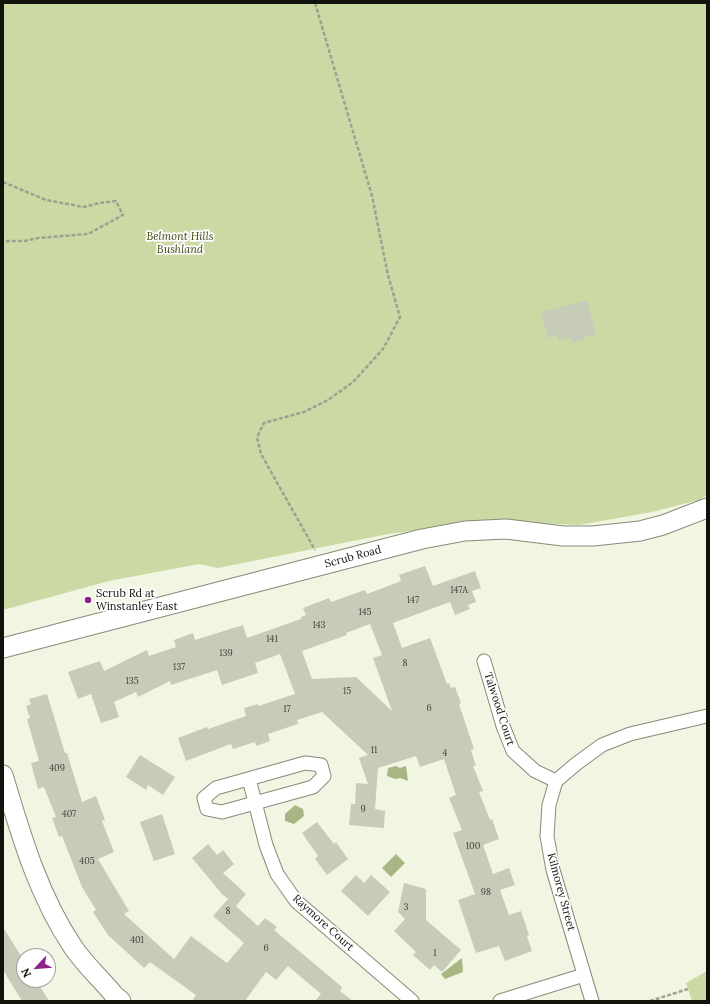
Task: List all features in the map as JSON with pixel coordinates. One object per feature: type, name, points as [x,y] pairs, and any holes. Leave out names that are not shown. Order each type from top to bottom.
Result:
[{"type":"main road","name":"Scrub Road","points":[[3,648],[422,539],[465,531],[506,529],[563,536],[593,536],[640,531],[663,526],[707,508]]},
{"type":"main road","points":[[3,775],[21,835],[44,896],[74,948],[121,1001]]},
{"type":"street","name":"Talwood Court","points":[[484,661],[503,726],[513,751],[535,771],[556,781]]},
{"type":"street","points":[[556,781],[602,745],[630,734],[707,716]]},
{"type":"street","points":[[305,763],[320,765],[324,776],[313,787],[255,803],[222,812],[207,809],[204,798],[216,788],[305,763]]},
{"type":"street","name":"Raymore Court","points":[[249,779],[266,845],[277,874],[296,901],[412,1001]]},
{"type":"street","name":"Kilmorey Street","points":[[556,781],[548,805],[548,836],[553,870],[592,1001]]},
{"type":"street","points":[[500,1001],[584,975]]},
{"type":"path","points":[[314,3],[372,196],[388,275],[400,318],[383,348],[353,382],[328,400],[304,412],[264,423],[257,437],[261,454],[323,565]]},
{"type":"path","points":[[3,182],[46,200],[84,207],[116,201],[123,216],[88,234],[38,238],[24,241],[3,241]]},
{"type":"path","points":[[650,1001],[688,989]]},
{"type":"green space","name":"Belmont Hills Bushland","points":[[3,3],[707,3],[707,495],[699,500],[652,512],[579,525],[487,521],[388,534],[218,568],[199,564],[109,581],[3,610]]},
{"type":"green space","points":[[707,971],[707,1001],[692,1001],[686,983]]},
{"type":"shaded area","points":[[396,766],[400,768],[406,766],[408,781],[387,776],[388,768]]},
{"type":"shaded area","points":[[295,805],[303,809],[304,816],[294,824],[285,821],[285,814]]},
{"type":"shaded area","points":[[396,854],[405,863],[391,877],[382,868]]},
{"type":"shaded area","points":[[462,958],[463,972],[445,979],[441,974]]},
{"type":"building","points":[[587,300],[596,334],[583,338],[584,340],[572,343],[570,338],[559,341],[557,335],[548,338],[541,312]]},
{"type":"building","points":[[425,566],[433,586],[475,571],[481,588],[472,591],[476,602],[468,605],[470,609],[455,615],[450,602],[393,623],[402,648],[430,638],[447,684],[449,683],[451,688],[455,687],[461,703],[459,704],[474,749],[471,750],[476,766],[473,766],[483,791],[479,792],[490,820],[492,819],[499,839],[483,845],[493,874],[509,868],[515,885],[500,890],[509,915],[521,911],[529,935],[527,936],[532,951],[505,961],[499,946],[476,953],[458,900],[475,894],[453,833],[462,830],[449,798],[456,795],[444,759],[420,767],[416,756],[378,768],[375,809],[385,811],[384,828],[349,825],[351,804],[355,804],[356,783],[368,784],[359,758],[368,755],[322,712],[297,720],[298,724],[268,734],[270,741],[256,746],[255,742],[233,749],[231,744],[186,761],[178,738],[207,727],[208,729],[246,716],[244,708],[258,704],[258,706],[295,694],[280,654],[255,663],[258,673],[222,685],[217,670],[171,685],[170,681],[138,697],[136,692],[114,702],[119,717],[101,723],[91,694],[78,699],[68,672],[100,661],[104,671],[147,650],[149,656],[176,647],[174,640],[193,633],[195,640],[243,625],[247,638],[301,619],[301,617],[306,615],[303,608],[329,598],[331,602],[365,590],[367,594],[401,581],[399,575]],"holes":[[[370,624],[382,655],[373,658],[392,711],[356,677],[312,679],[302,651],[347,635],[346,633]]]},
{"type":"building","points":[[47,694],[82,802],[96,796],[105,820],[102,821],[114,852],[98,859],[129,911],[124,914],[174,959],[191,936],[227,963],[244,943],[213,916],[228,899],[258,926],[265,918],[277,927],[274,930],[342,987],[340,991],[353,1001],[315,1001],[321,994],[288,966],[276,980],[266,972],[245,1001],[192,1001],[196,995],[150,962],[144,968],[108,935],[93,912],[96,910],[82,887],[62,836],[59,837],[52,818],[56,817],[44,787],[38,789],[31,763],[39,761],[27,719],[30,718],[26,706],[31,704],[29,699]]},
{"type":"building","points":[[140,755],[175,777],[163,795],[148,785],[146,790],[126,777]]},
{"type":"building","points":[[162,814],[175,854],[154,861],[140,822]]},
{"type":"building","points":[[317,822],[334,844],[336,842],[348,859],[327,875],[315,859],[318,856],[302,833]]},
{"type":"building","points":[[208,844],[217,855],[223,850],[234,864],[223,873],[246,894],[236,906],[222,894],[192,858]]},
{"type":"building","points":[[356,875],[364,883],[371,875],[390,892],[368,916],[341,891]]},
{"type":"building","points":[[404,883],[426,889],[426,920],[461,950],[442,972],[434,965],[430,970],[413,955],[416,952],[394,931],[405,919],[398,912]]},
{"type":"building","points":[[3,927],[16,948],[16,988],[41,988],[49,1001],[22,1001],[3,970]]},
{"type":"place","name":"Scrub Rd at Winstanley East","points":[[88,600]]}]
